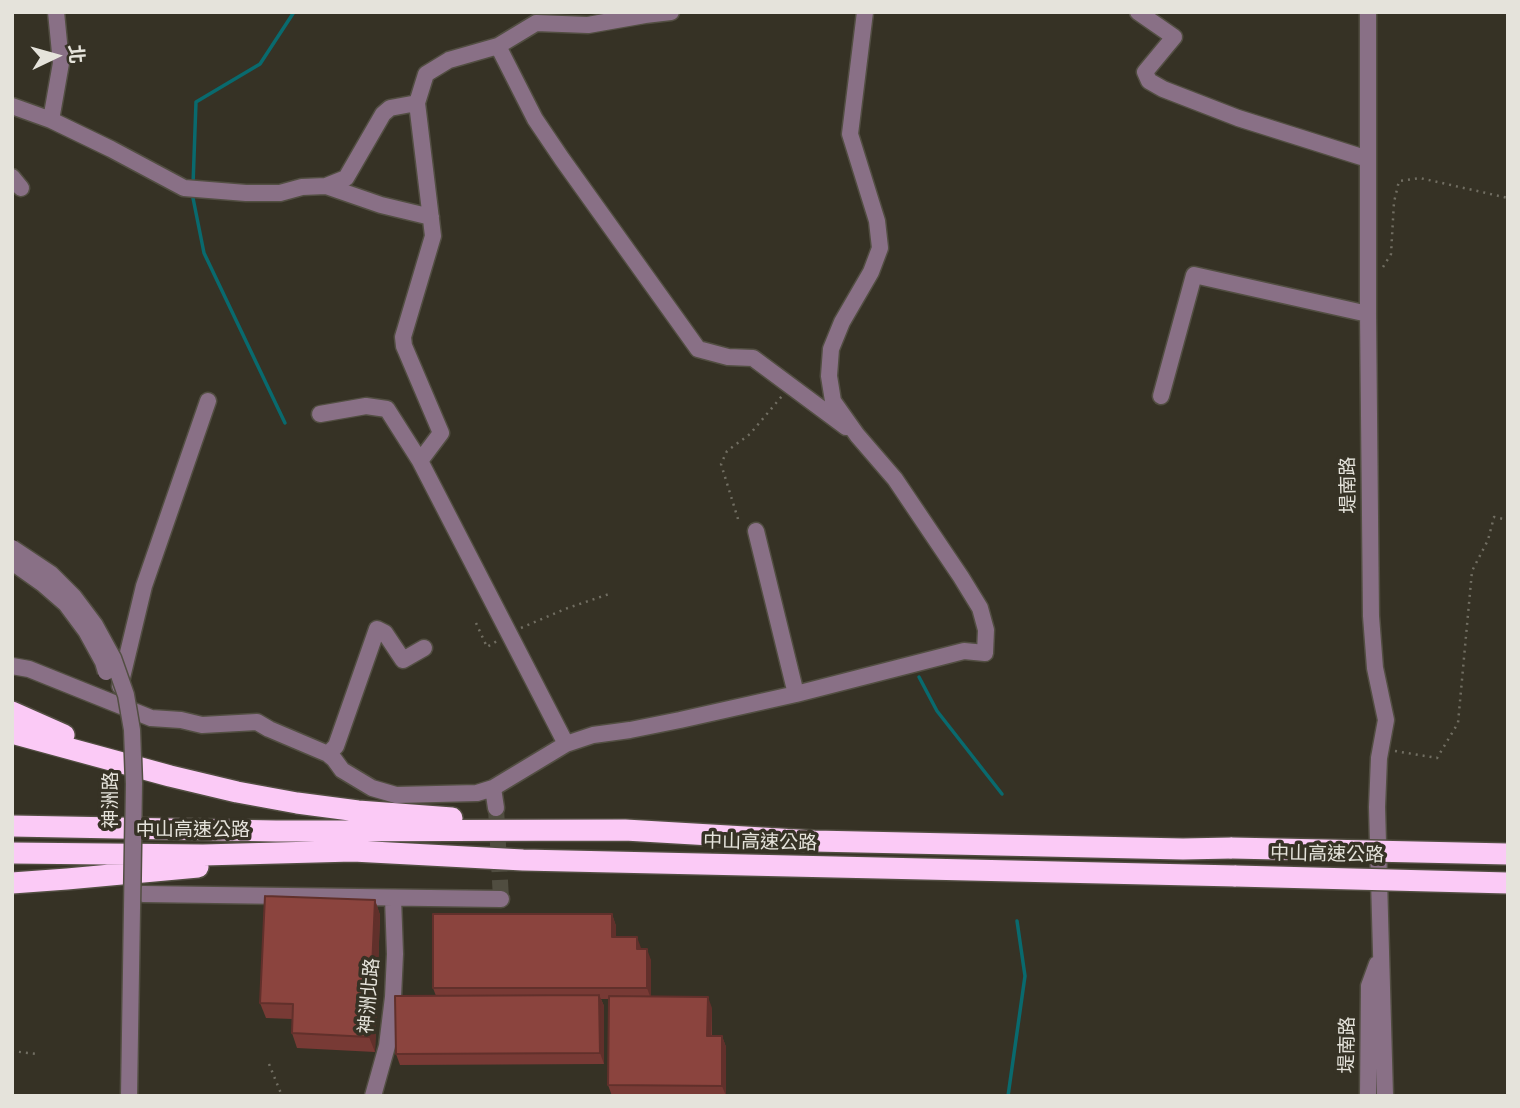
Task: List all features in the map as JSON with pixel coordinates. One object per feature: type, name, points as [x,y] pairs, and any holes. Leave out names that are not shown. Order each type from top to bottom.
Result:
[{"type":"highway","points":[[12,712],[47,729],[170,776]]},
{"type":"highway","points":[[12,733],[170,776],[249,794],[358,811],[625,830]]},
{"type":"highway","name":"中山高速公路","points":[[12,827],[276,831],[625,830],[814,841],[1508,854]]},
{"type":"highway","points":[[12,883],[353,851]]},
{"type":"highway","name":"中山高速公路","points":[[12,853],[203,855],[353,851],[523,860],[1508,883]]},
{"type":"street","points":[[51,120],[61,63],[56,12]]},
{"type":"street","points":[[420,461],[440,433],[404,346],[403,337],[433,236],[416,103],[426,74],[449,60],[498,46],[536,23],[588,24],[670,12]]},
{"type":"street","points":[[12,666],[29,669],[151,718],[202,725],[257,722],[328,754],[342,770],[372,788],[396,794],[477,793],[493,788],[566,744],[593,735],[680,720],[796,694],[964,651],[985,653],[986,631],[979,608],[961,578],[895,478],[857,435],[833,401],[829,376],[831,349],[842,322],[871,272],[880,248],[877,221],[850,134],[865,12]]},
{"type":"street","points":[[1138,12],[1174,37],[1145,72],[1149,81],[1238,118],[1368,159]]},
{"type":"street","name":"堤南路","points":[[1368,12],[1371,616],[1375,668],[1386,720],[1379,758],[1377,807],[1385,1096]]},
{"type":"street","points":[[498,46],[548,139],[698,349],[727,357],[753,358],[857,435]]},
{"type":"street","points":[[12,106],[51,120],[184,188],[280,193],[302,187],[326,186],[346,178],[383,114],[390,108],[416,103]]},
{"type":"street","points":[[326,186],[381,205],[431,217]]},
{"type":"street","points":[[1160,396],[1194,275],[1368,314]]},
{"type":"street","points":[[115,703],[144,586],[208,401]]},
{"type":"street","points":[[320,414],[366,405],[387,409],[420,461],[566,744]]},
{"type":"street","points":[[756,531],[796,694]]},
{"type":"street","name":"神洲路","points":[[12,548],[51,574],[74,597],[95,625],[113,658],[126,695],[132,730],[134,784],[129,1096]]},
{"type":"street","name":"神洲路","points":[[12,562],[66,604],[86,631],[103,662],[115,696],[121,732],[124,784],[119,1096]]},
{"type":"street","points":[[328,754],[336,746],[377,629],[385,633],[402,660],[424,649]]},
{"type":"street","points":[[493,788],[496,808]]},
{"type":"street","points":[[143,894],[501,899]]},
{"type":"street","name":"神洲北路","points":[[373,1096],[387,1046],[393,998],[393,898]]},
{"type":"street","name":"堤南路","points":[[1368,1096],[1369,986],[1380,955]]},
{"type":"path","points":[[1369,276],[1379,272],[1391,254],[1394,201],[1399,181],[1420,178],[1508,198]]},
{"type":"path","points":[[738,519],[721,464],[727,451],[750,434],[791,386]]},
{"type":"path","points":[[1379,758],[1392,751],[1437,758],[1458,723],[1472,570],[1488,540],[1494,517],[1508,520]]},
{"type":"path","points":[[476,623],[487,648],[508,634],[565,609],[612,593]]},
{"type":"path","points":[[12,1051],[36,1054]]},
{"type":"path","points":[[269,1064],[282,1096]]},
{"type":"building","points":[[265,896],[375,900],[369,1037],[292,1033],[293,1004],[260,1003]]},
{"type":"building","points":[[433,914],[612,914],[612,937],[637,937],[637,949],[647,949],[647,988],[433,988]]},
{"type":"building","points":[[599,995],[600,1053],[396,1054],[395,996]]},
{"type":"building","points":[[609,996],[708,997],[707,1036],[722,1036],[722,1086],[608,1085]]},
{"type":"waterway","points":[[193,185],[196,102],[260,64],[294,12]]},
{"type":"waterway","points":[[192,193],[204,253],[285,423]]},
{"type":"waterway","points":[[919,677],[937,711],[1002,794]]},
{"type":"waterway","points":[[1008,1096],[1025,976],[1017,921]]},
{"type":"tunnel","points":[[496,808],[501,899]]}]
